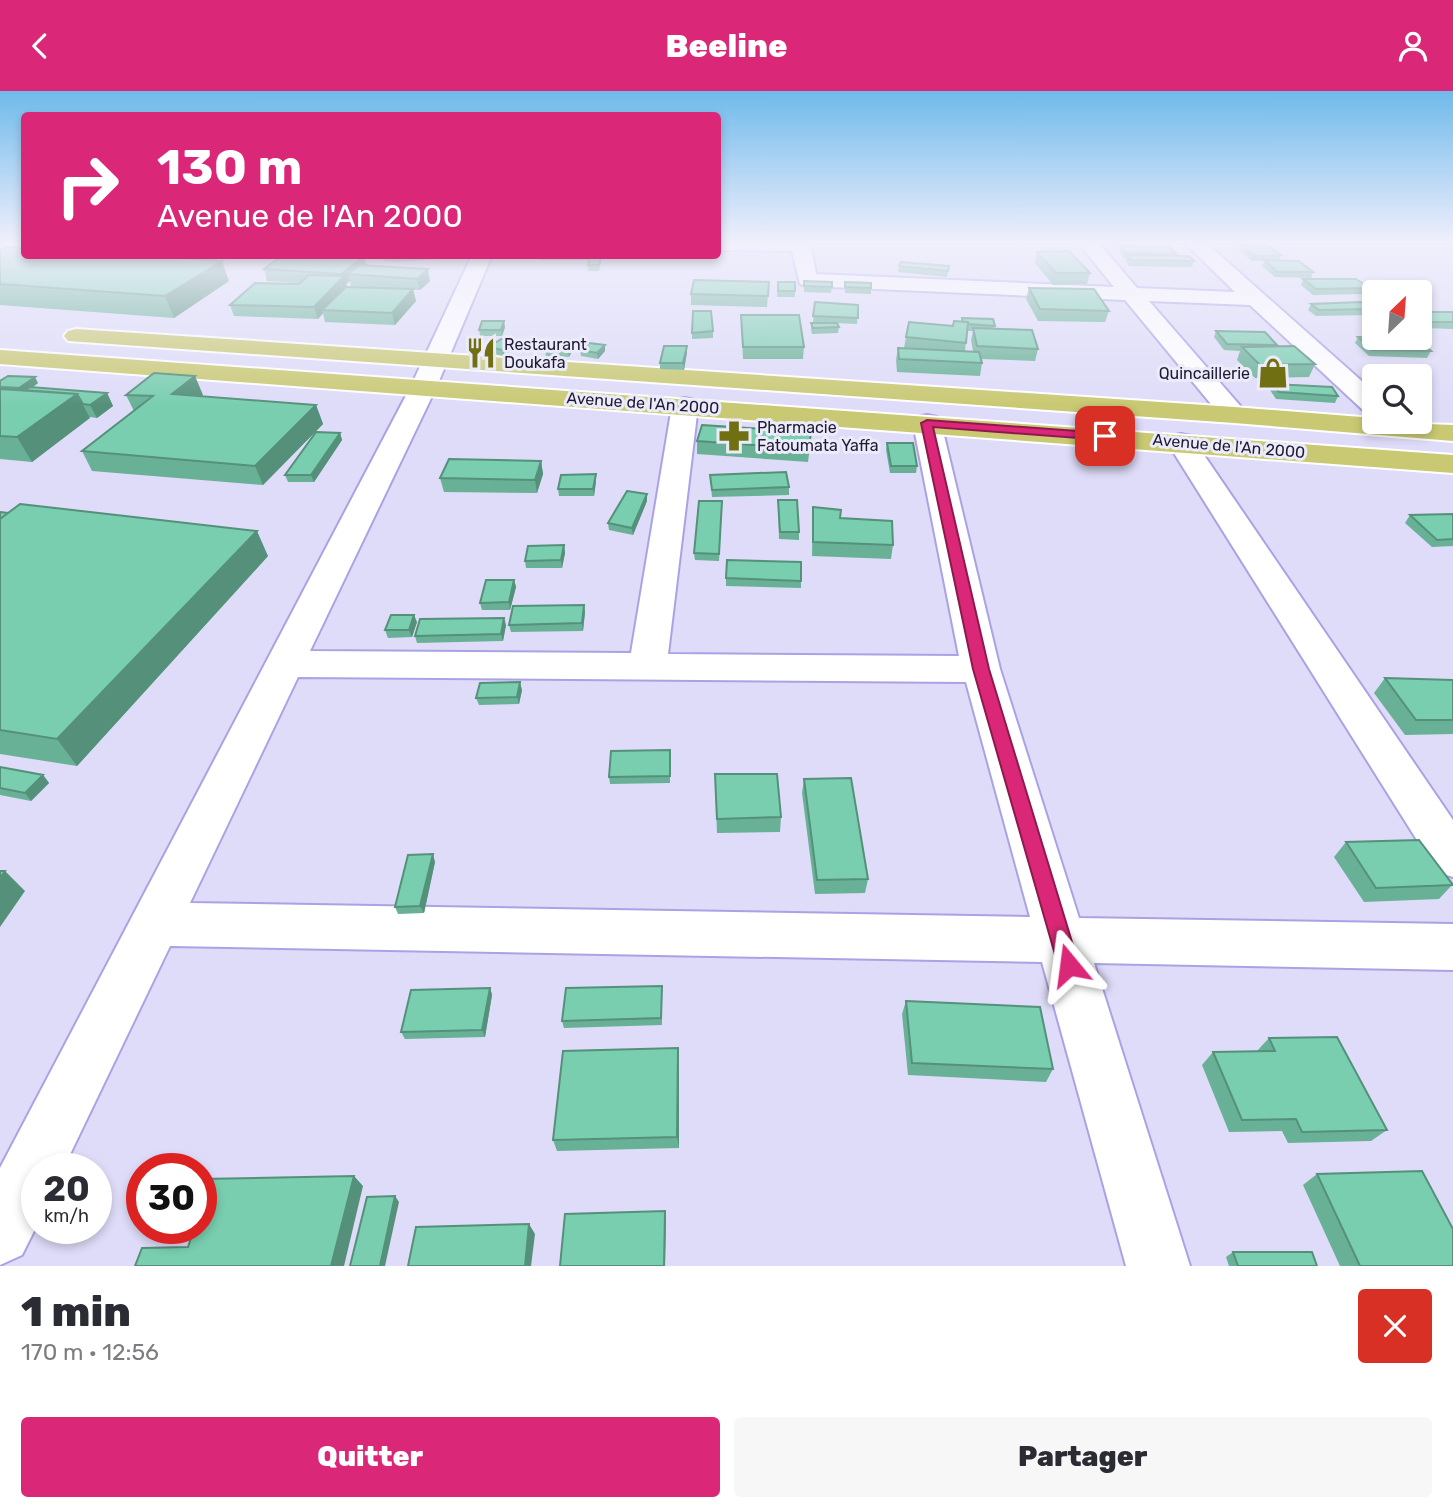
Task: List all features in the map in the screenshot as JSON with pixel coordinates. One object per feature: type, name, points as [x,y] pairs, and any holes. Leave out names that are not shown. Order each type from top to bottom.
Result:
[{"type":"main road","name":"Avenue de l'An 2000","points":[[54,334],[429,374],[685,406],[1181,442],[1451,465]]},
{"type":"main road","name":"Avenue de l'An 2000","points":[[0,357],[429,374],[1362,423]]},
{"type":"main road","name":"Avenue de l'An 2000","points":[[1432,430],[1453,433]]},
{"type":"street","points":[[0,1233],[429,374],[464,296]]},
{"type":"street","points":[[1133,296],[1234,415]]},
{"type":"street","points":[[1177,296],[1256,299]]},
{"type":"street","points":[[1253,296],[1362,395]]},
{"type":"street","points":[[648,666],[685,406]]},
{"type":"street","points":[[927,423],[981,669],[1158,1266]]},
{"type":"street","points":[[1181,442],[1453,857]]},
{"type":"street","points":[[285,664],[981,669]]},
{"type":"street","points":[[155,924],[1453,947]]},
{"type":"building","points":[[240,296],[325,296],[314,307],[230,305]]},
{"type":"building","points":[[337,296],[407,296],[392,313],[322,310]]},
{"type":"building","points":[[1033,296],[1099,296],[1109,311],[1040,309]]},
{"type":"building","points":[[815,302],[858,305],[858,318],[813,316]]},
{"type":"building","points":[[1361,302],[1362,309],[1319,310],[1311,304]]},
{"type":"building","points":[[693,311],[711,311],[713,331],[692,333]]},
{"type":"building","points":[[1432,312],[1453,312],[1453,322],[1432,322]]},
{"type":"building","points":[[741,315],[799,315],[804,347],[743,347]]},
{"type":"building","points":[[962,318],[993,319],[995,326],[968,324],[963,322]]},
{"type":"building","points":[[482,321],[504,321],[501,330],[479,330]]},
{"type":"building","points":[[954,321],[968,322],[966,343],[906,337],[909,322],[953,326]]},
{"type":"building","points":[[811,323],[837,323],[839,327],[813,328]]},
{"type":"building","points":[[973,328],[1032,330],[1038,349],[977,346]]},
{"type":"building","points":[[1216,331],[1265,332],[1277,345],[1227,344]]},
{"type":"building","points":[[501,339],[513,342],[502,350],[489,347]]},
{"type":"building","points":[[553,339],[575,340],[568,351],[545,350]]},
{"type":"building","points":[[589,343],[605,345],[597,353],[580,350]]},
{"type":"building","points":[[664,346],[687,346],[683,363],[660,363]]},
{"type":"building","points":[[1294,346],[1315,364],[1260,365],[1242,347]]},
{"type":"building","points":[[898,348],[979,352],[982,363],[899,359]]},
{"type":"building","points":[[154,373],[195,376],[172,394],[316,405],[255,466],[82,451],[153,396],[126,395]]},
{"type":"building","points":[[8,376],[35,377],[19,388],[0,387],[0,381]]},
{"type":"building","points":[[1273,384],[1332,387],[1338,396],[1279,392]]},
{"type":"building","points":[[30,387],[107,393],[90,405],[83,404],[77,394],[24,390]]},
{"type":"building","points":[[0,389],[77,394],[17,437],[0,436]]},
{"type":"building","points":[[702,425],[811,432],[809,449],[697,441]]},
{"type":"building","points":[[316,432],[340,433],[311,475],[285,475]]},
{"type":"building","points":[[887,443],[913,443],[917,466],[891,466]]},
{"type":"building","points":[[449,459],[541,461],[535,480],[440,478]]},
{"type":"building","points":[[786,472],[789,487],[712,490],[710,475]]},
{"type":"building","points":[[596,474],[593,489],[558,489],[561,475]]},
{"type":"building","points":[[627,491],[647,494],[632,528],[608,523]]},
{"type":"building","points":[[778,500],[797,500],[799,532],[780,532]]},
{"type":"building","points":[[699,501],[722,501],[719,554],[694,553]]},
{"type":"building","points":[[20,504],[257,531],[57,739],[0,730],[0,519]]},
{"type":"building","points":[[813,507],[841,510],[840,518],[892,521],[893,545],[813,542]]},
{"type":"building","points":[[1453,514],[1453,539],[1437,540],[1410,515]]},
{"type":"building","points":[[564,545],[561,560],[525,561],[528,546]]},
{"type":"building","points":[[727,560],[801,562],[801,581],[726,578]]},
{"type":"building","points":[[486,580],[514,580],[509,602],[480,603]]},
{"type":"building","points":[[584,605],[582,623],[509,625],[513,606]]},
{"type":"building","points":[[391,615],[414,615],[409,630],[385,630]]},
{"type":"building","points":[[504,618],[501,634],[415,636],[420,619]]},
{"type":"building","points":[[1385,678],[1453,680],[1453,720],[1416,720]]},
{"type":"building","points":[[520,682],[517,697],[476,698],[480,683]]},
{"type":"building","points":[[670,750],[670,776],[609,777],[611,751]]},
{"type":"building","points":[[0,767],[43,775],[25,793],[0,788]]},
{"type":"building","points":[[715,774],[777,774],[781,817],[717,819]]},
{"type":"building","points":[[851,778],[868,879],[817,880],[804,779]]},
{"type":"building","points":[[1419,840],[1453,885],[1376,888],[1346,842]]},
{"type":"building","points":[[433,854],[420,906],[395,907],[408,855]]},
{"type":"building","points":[[662,986],[661,1018],[562,1021],[566,988]]},
{"type":"building","points":[[490,988],[482,1030],[401,1032],[411,990]]},
{"type":"building","points":[[906,1001],[1040,1007],[1053,1069],[912,1063]]},
{"type":"building","points":[[1337,1037],[1387,1130],[1302,1132],[1296,1119],[1242,1120],[1213,1052],[1275,1051],[1269,1038]]},
{"type":"building","points":[[678,1048],[677,1137],[553,1140],[563,1051]]},
{"type":"building","points":[[1422,1171],[1453,1229],[1453,1266],[1360,1266],[1317,1174]]},
{"type":"building","points":[[354,1176],[331,1266],[135,1266],[142,1248],[217,1244],[217,1179]]},
{"type":"building","points":[[395,1196],[380,1266],[350,1266],[367,1197]]},
{"type":"building","points":[[665,1211],[664,1266],[560,1266],[565,1214]]},
{"type":"building","points":[[529,1224],[525,1266],[408,1266],[416,1227]]},
{"type":"building","points":[[1233,1252],[1312,1252],[1317,1266],[1238,1266]]},
{"type":"place","name":"Restaurant Doukafa","points":[[481,353]]},
{"type":"place","name":"Quincaillerie","points":[[1273,373]]},
{"type":"place","name":"Pharmacie Fatoumata Yaffa","points":[[734,436]]},
{"type":"route","points":[[1069,965],[981,669],[927,423],[1105,436]]}]
